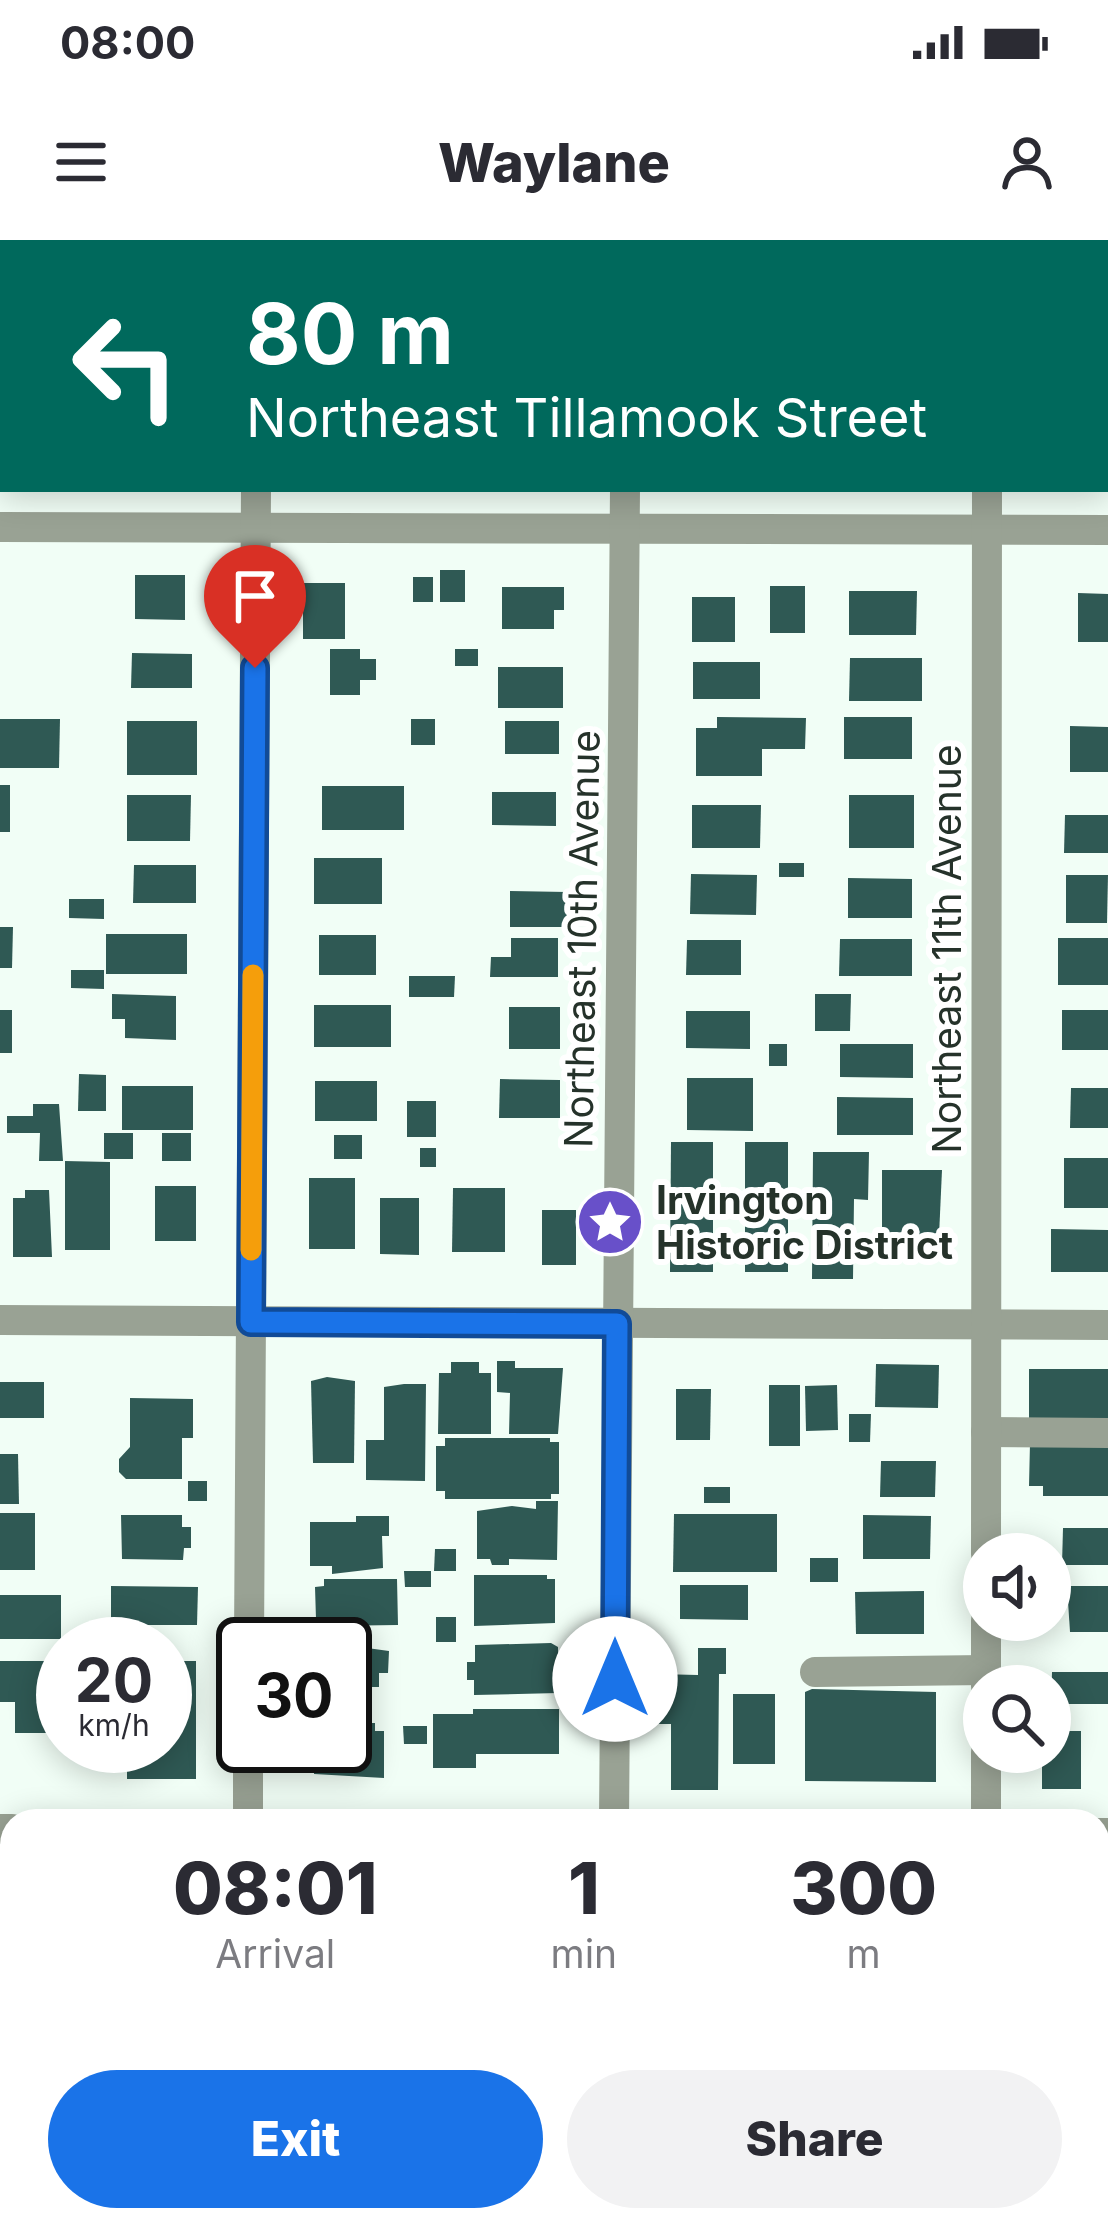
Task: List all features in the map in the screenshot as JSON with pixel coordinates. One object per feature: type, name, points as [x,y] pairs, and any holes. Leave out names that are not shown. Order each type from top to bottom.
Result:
[{"type":"street","points":[[249,1617],[256,492]]},
{"type":"street","name":"Northeast 10th Avenue","points":[[614,1809],[625,492]]},
{"type":"street","name":"Northeast 11th Avenue","points":[[986,1533],[987,492]]},
{"type":"street","points":[[0,527],[1108,530]]},
{"type":"street","points":[[0,1320],[1108,1325]]},
{"type":"street","points":[[986,1432],[1108,1433]]},
{"type":"street","points":[[815,1672],[963,1677]]},
{"type":"street","points":[[248,1773],[248,1809]]},
{"type":"street","points":[[986,1773],[986,1809]]},
{"type":"building","points":[[440,570],[465,570],[465,602],[440,602]]},
{"type":"building","points":[[135,575],[185,575],[185,620],[135,619]]},
{"type":"building","points":[[413,577],[433,577],[433,602],[413,602]]},
{"type":"building","points":[[303,583],[345,583],[345,639],[303,639]]},
{"type":"building","points":[[770,586],[805,586],[805,633],[770,633]]},
{"type":"building","points":[[502,587],[564,587],[564,610],[554,610],[554,629],[502,629]]},
{"type":"building","points":[[849,591],[917,591],[916,635],[849,635]]},
{"type":"building","points":[[1078,593],[1108,594],[1108,642],[1078,642]]},
{"type":"building","points":[[692,597],[735,597],[735,642],[692,642]]},
{"type":"building","points":[[330,649],[360,649],[360,659],[376,659],[376,680],[360,680],[360,695],[330,695]]},
{"type":"building","points":[[455,649],[478,649],[478,666],[455,666]]},
{"type":"building","points":[[132,653],[192,654],[192,688],[131,688]]},
{"type":"building","points":[[850,658],[922,658],[922,701],[849,701]]},
{"type":"building","points":[[693,662],[760,662],[760,699],[693,699]]},
{"type":"building","points":[[498,667],[563,667],[563,708],[498,708]]},
{"type":"building","points":[[717,717],[806,718],[805,749],[762,749],[762,776],[696,776],[696,728],[717,728]]},
{"type":"building","points":[[844,717],[912,717],[912,759],[844,759]]},
{"type":"building","points":[[0,719],[60,719],[59,768],[0,768]]},
{"type":"building","points":[[411,719],[435,719],[435,745],[411,745]]},
{"type":"building","points":[[127,721],[197,721],[197,775],[127,775]]},
{"type":"building","points":[[505,721],[559,721],[559,754],[505,754]]},
{"type":"building","points":[[1070,726],[1108,727],[1108,772],[1070,772]]},
{"type":"building","points":[[0,785],[10,785],[10,832],[0,832]]},
{"type":"building","points":[[322,786],[404,786],[404,830],[322,830]]},
{"type":"building","points":[[492,792],[556,792],[556,826],[492,825]]},
{"type":"building","points":[[127,795],[191,795],[190,841],[127,841]]},
{"type":"building","points":[[849,795],[914,795],[914,848],[849,848]]},
{"type":"building","points":[[692,805],[761,805],[760,848],[692,848]]},
{"type":"building","points":[[1065,815],[1108,815],[1108,853],[1064,853]]},
{"type":"building","points":[[314,858],[382,858],[382,904],[314,904]]},
{"type":"building","points":[[779,863],[804,863],[804,877],[779,877]]},
{"type":"building","points":[[134,865],[196,865],[196,903],[133,903]]},
{"type":"building","points":[[691,874],[757,875],[756,915],[690,914]]},
{"type":"building","points":[[1066,875],[1108,875],[1107,923],[1066,923]]},
{"type":"building","points":[[848,878],[912,879],[912,918],[848,918]]},
{"type":"building","points":[[510,891],[567,892],[567,927],[510,927]]},
{"type":"building","points":[[69,899],[104,899],[104,919],[69,918]]},
{"type":"building","points":[[0,927],[13,927],[12,968],[0,968]]},
{"type":"building","points":[[106,934],[187,934],[187,974],[106,974]]},
{"type":"building","points":[[319,935],[376,935],[376,975],[319,975]]},
{"type":"building","points":[[511,938],[558,938],[558,977],[490,977],[491,957],[511,957]]},
{"type":"building","points":[[1058,938],[1108,938],[1108,985],[1058,985]]},
{"type":"building","points":[[840,939],[912,939],[912,976],[839,976]]},
{"type":"building","points":[[687,940],[741,940],[741,975],[686,975]]},
{"type":"building","points":[[71,970],[104,970],[104,989],[71,988]]},
{"type":"building","points":[[409,976],[455,976],[454,997],[409,997]]},
{"type":"building","points":[[112,994],[176,996],[176,1040],[125,1038],[125,1019],[112,1019]]},
{"type":"building","points":[[815,994],[851,994],[850,1031],[815,1031]]},
{"type":"building","points":[[314,1005],[391,1005],[391,1047],[314,1047]]},
{"type":"building","points":[[509,1007],[560,1007],[560,1049],[509,1049]]},
{"type":"building","points":[[0,1010],[12,1010],[12,1053],[0,1053]]},
{"type":"building","points":[[1062,1010],[1108,1010],[1108,1050],[1062,1050]]},
{"type":"building","points":[[686,1011],[750,1011],[750,1049],[686,1048]]},
{"type":"building","points":[[769,1044],[787,1044],[787,1066],[769,1066]]},
{"type":"building","points":[[840,1044],[913,1044],[913,1078],[840,1077]]},
{"type":"building","points":[[79,1074],[106,1075],[106,1111],[78,1111]]},
{"type":"building","points":[[687,1078],[753,1078],[753,1131],[687,1130]]},
{"type":"building","points":[[500,1079],[560,1080],[560,1118],[499,1118]]},
{"type":"building","points":[[315,1081],[377,1081],[377,1121],[315,1121]]},
{"type":"building","points":[[122,1086],[193,1086],[193,1130],[122,1130]]},
{"type":"building","points":[[1071,1088],[1108,1088],[1108,1128],[1070,1128]]},
{"type":"building","points":[[837,1097],[913,1098],[913,1135],[837,1135]]},
{"type":"building","points":[[407,1101],[436,1101],[436,1137],[407,1137]]},
{"type":"building","points":[[33,1104],[59,1104],[63,1161],[39,1161],[40,1133],[7,1133],[7,1116],[33,1116]]},
{"type":"building","points":[[104,1133],[133,1133],[133,1159],[104,1159]]},
{"type":"building","points":[[162,1133],[191,1133],[191,1161],[162,1161]]},
{"type":"building","points":[[334,1135],[362,1135],[362,1159],[334,1159]]},
{"type":"building","points":[[671,1142],[713,1142],[713,1272],[670,1272]]},
{"type":"building","points":[[745,1142],[788,1142],[788,1272],[745,1272]]},
{"type":"building","points":[[420,1148],[436,1148],[436,1167],[420,1167]]},
{"type":"building","points":[[813,1152],[869,1152],[868,1200],[854,1199],[853,1279],[812,1279]]},
{"type":"building","points":[[1064,1158],[1108,1158],[1108,1208],[1064,1208]]},
{"type":"building","points":[[65,1161],[110,1162],[110,1250],[65,1250]]},
{"type":"building","points":[[882,1170],[942,1170],[938,1258],[882,1257]]},
{"type":"building","points":[[309,1178],[355,1178],[355,1249],[309,1249]]},
{"type":"building","points":[[155,1186],[196,1186],[196,1241],[155,1241]]},
{"type":"building","points":[[453,1188],[505,1188],[505,1252],[452,1252]]},
{"type":"building","points":[[25,1190],[49,1190],[52,1257],[13,1257],[13,1198],[25,1198]]},
{"type":"building","points":[[380,1198],[419,1198],[419,1255],[380,1254]]},
{"type":"building","points":[[542,1210],[576,1210],[576,1265],[542,1265]]},
{"type":"building","points":[[1051,1229],[1108,1230],[1108,1272],[1051,1272]]},
{"type":"building","points":[[497,1361],[515,1361],[515,1368],[563,1368],[558,1434],[509,1434],[510,1393],[497,1392]]},
{"type":"building","points":[[451,1362],[479,1362],[479,1373],[491,1373],[491,1434],[438,1434],[439,1373],[451,1373]]},
{"type":"building","points":[[876,1364],[939,1365],[938,1408],[875,1407]]},
{"type":"building","points":[[1029,1369],[1108,1369],[1108,1419],[1029,1419]]},
{"type":"building","points":[[327,1377],[355,1381],[354,1463],[313,1463],[311,1381]]},
{"type":"building","points":[[0,1382],[44,1382],[44,1418],[0,1418]]},
{"type":"building","points":[[426,1384],[425,1481],[366,1480],[366,1440],[384,1440],[384,1387]]},
{"type":"building","points":[[769,1385],[800,1385],[800,1446],[769,1446]]},
{"type":"building","points":[[837,1385],[838,1430],[806,1431],[805,1386]]},
{"type":"building","points":[[676,1389],[711,1389],[710,1440],[676,1440]]},
{"type":"building","points":[[130,1398],[193,1399],[193,1438],[182,1438],[182,1479],[126,1479],[119,1472],[119,1459],[130,1447]]},
{"type":"building","points":[[849,1414],[871,1414],[870,1442],[849,1442]]},
{"type":"building","points":[[445,1438],[550,1438],[550,1442],[559,1442],[559,1494],[551,1494],[551,1499],[445,1499],[445,1491],[436,1491],[436,1446],[445,1446]]},
{"type":"building","points":[[1030,1443],[1108,1444],[1108,1496],[1043,1496],[1043,1486],[1029,1486]]},
{"type":"building","points":[[0,1454],[18,1454],[19,1504],[0,1504]]},
{"type":"building","points":[[881,1461],[936,1461],[935,1497],[880,1497]]},
{"type":"building","points":[[188,1481],[207,1481],[207,1501],[188,1501]]},
{"type":"building","points":[[704,1487],[730,1487],[730,1503],[704,1503]]},
{"type":"building","points":[[536,1501],[558,1501],[557,1560],[509,1559],[509,1565],[492,1565],[490,1559],[477,1559],[477,1511],[512,1506],[536,1509]]},
{"type":"building","points":[[0,1513],[35,1513],[35,1570],[0,1570]]},
{"type":"building","points":[[674,1514],[777,1514],[777,1572],[673,1572]]},
{"type":"building","points":[[121,1515],[182,1515],[182,1527],[191,1527],[191,1548],[184,1548],[183,1560],[122,1559]]},
{"type":"building","points":[[863,1515],[931,1516],[930,1559],[863,1559]]},
{"type":"building","points":[[356,1516],[389,1516],[389,1536],[382,1536],[383,1568],[332,1574],[332,1566],[310,1566],[310,1522],[356,1522]]},
{"type":"building","points":[[1063,1528],[1108,1528],[1108,1565],[1071,1565],[1071,1533],[1063,1533]]},
{"type":"building","points":[[435,1549],[456,1549],[456,1571],[434,1571]]},
{"type":"building","points":[[810,1558],[838,1558],[838,1582],[810,1582]]},
{"type":"building","points":[[404,1571],[431,1571],[431,1587],[405,1587]]},
{"type":"building","points":[[474,1575],[547,1575],[555,1579],[555,1623],[474,1626]]},
{"type":"building","points":[[324,1579],[397,1579],[398,1625],[372,1625],[372,1617],[316,1617],[315,1587],[324,1586]]},
{"type":"building","points":[[680,1585],[748,1585],[748,1620],[680,1619]]},
{"type":"building","points":[[111,1586],[198,1587],[197,1625],[192,1625],[192,1617],[111,1617]]},
{"type":"building","points":[[1071,1586],[1108,1586],[1108,1632],[1071,1632]]},
{"type":"building","points":[[924,1591],[924,1634],[856,1634],[855,1592]]},
{"type":"building","points":[[0,1595],[61,1595],[61,1617],[36,1617],[36,1639],[0,1639]]},
{"type":"building","points":[[436,1617],[456,1617],[456,1642],[436,1642]]},
{"type":"building","points":[[551,1643],[558,1647],[558,1693],[474,1695],[474,1680],[467,1680],[467,1662],[475,1662],[475,1645]]},
{"type":"building","points":[[698,1648],[726,1648],[726,1674],[719,1674],[718,1790],[671,1790],[671,1724],[656,1724],[656,1674],[698,1675]]},
{"type":"building","points":[[372,1649],[389,1651],[388,1673],[379,1673],[379,1687],[372,1687]]},
{"type":"building","points":[[0,1661],[36,1661],[36,1733],[15,1733],[15,1702],[0,1702]]},
{"type":"building","points":[[192,1661],[196,1661],[196,1779],[127,1779],[127,1773],[192,1773]]},
{"type":"building","points":[[1071,1672],[1108,1672],[1108,1704],[1071,1704]]},
{"type":"building","points":[[805,1692],[936,1692],[936,1782],[805,1781]]},
{"type":"building","points":[[733,1694],[775,1694],[775,1764],[733,1764]]},
{"type":"building","points":[[473,1709],[559,1709],[559,1754],[476,1754],[476,1768],[433,1768],[433,1714],[473,1714]]},
{"type":"building","points":[[372,1723],[375,1731],[384,1731],[384,1778],[314,1774],[372,1773]]},
{"type":"building","points":[[403,1726],[427,1726],[427,1744],[404,1744]]},
{"type":"building","points":[[1071,1731],[1081,1731],[1081,1789],[1042,1789],[1042,1773],[1071,1773]]},
{"type":"slow traffic","points":[[251,1250],[253,975]]},
{"type":"place","name":"Irvington Historic District","points":[[610,1222]]},
{"type":"route","points":[[255,668],[251,1322],[617,1324],[615,1679]]}]
